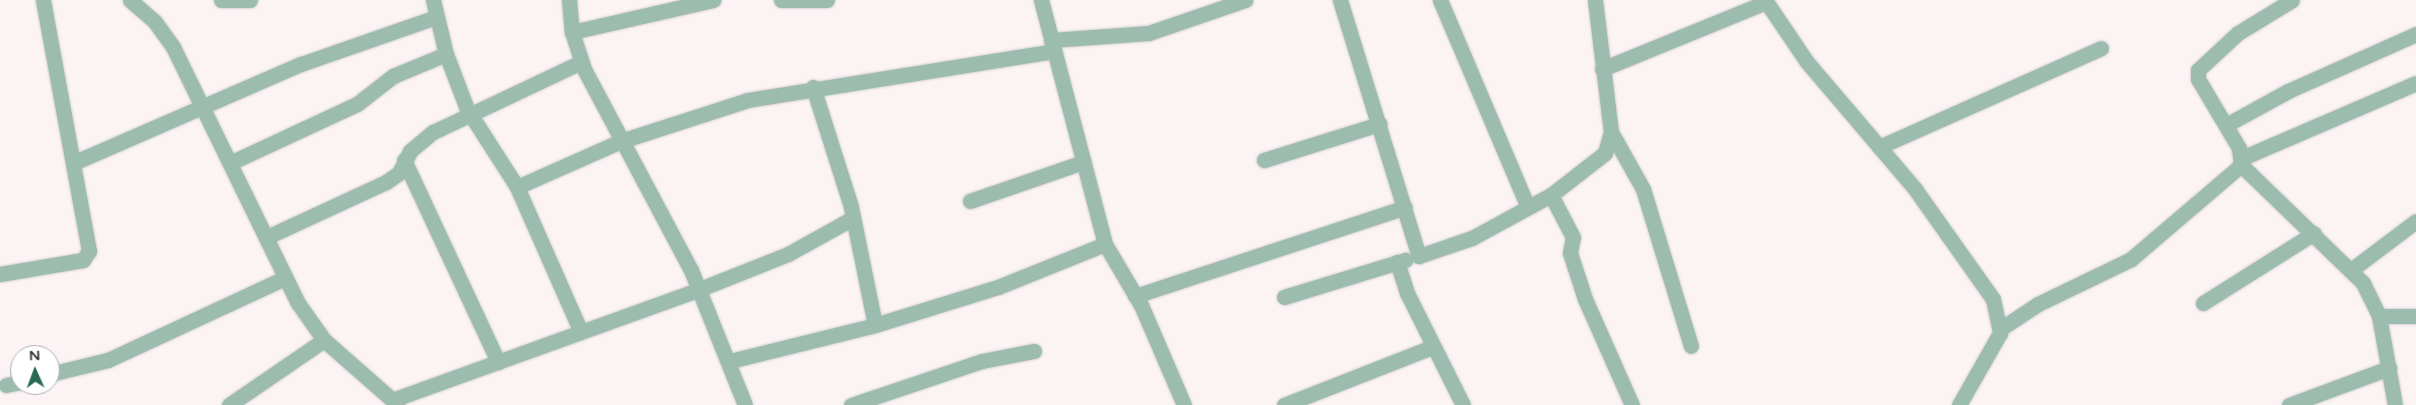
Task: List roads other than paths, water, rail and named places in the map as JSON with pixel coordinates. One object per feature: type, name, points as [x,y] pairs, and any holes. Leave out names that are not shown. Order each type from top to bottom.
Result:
[{"type":"street","points":[[0,274],[83,260],[89,251],[43,0]]},
{"type":"street","points":[[130,0],[164,33],[205,107],[285,278],[324,340],[395,403],[498,362],[700,289],[788,254],[853,218]]},
{"type":"street","points":[[221,0],[250,0]]},
{"type":"street","points":[[433,0],[446,54],[470,113],[517,187],[581,332]]},
{"type":"street","points":[[569,0],[572,32],[581,62],[700,289],[730,361],[745,405]]},
{"type":"street","points":[[572,32],[713,0]]},
{"type":"street","points":[[781,0],[827,0]]},
{"type":"street","points":[[1041,0],[1105,244],[1165,354],[1184,405]]},
{"type":"street","points":[[517,187],[621,141],[748,100],[1053,46],[1148,33],[1245,0]]},
{"type":"street","points":[[1340,0],[1419,256]]},
{"type":"street","points":[[1440,0],[1528,207]]},
{"type":"street","points":[[1595,0],[1611,132],[1643,189],[1691,346]]},
{"type":"street","points":[[2292,0],[2238,33],[2200,66],[2198,79],[2226,125],[2242,162],[2363,283],[2379,316],[2395,405]]},
{"type":"street","points":[[1602,69],[1765,1],[1796,48],[1879,147],[1981,279],[1998,312],[2000,329]]},
{"type":"street","points":[[73,164],[301,64],[436,17]]},
{"type":"street","points":[[2226,125],[2288,91],[2416,34]]},
{"type":"street","points":[[1879,147],[2101,48]]},
{"type":"street","points":[[232,162],[357,104],[393,76],[446,54]]},
{"type":"street","points":[[267,238],[386,182],[399,173],[404,160],[433,132],[581,62]]},
{"type":"street","points":[[1959,405],[2000,329],[2038,304],[2131,259],[2242,162],[2416,82]]},
{"type":"street","points":[[813,87],[853,218],[875,325]]},
{"type":"street","points":[[1264,160],[1379,124]]},
{"type":"street","points":[[1284,297],[1472,238],[1551,195],[1605,153],[1611,132]]},
{"type":"street","points":[[404,160],[498,362]]},
{"type":"street","points":[[970,201],[1083,162]]},
{"type":"street","points":[[1551,195],[1573,237],[1570,253],[1585,299],[1632,405]]},
{"type":"street","points":[[1135,296],[1405,207]]},
{"type":"street","points":[[2351,270],[2416,221]]},
{"type":"street","points":[[2203,303],[2314,233]]},
{"type":"street","points":[[730,361],[875,325],[998,287],[1105,244]]},
{"type":"street","points":[[1397,262],[1432,347],[1463,405]]},
{"type":"street","points":[[60,372],[108,360],[285,278]]},
{"type":"street","points":[[2379,316],[2416,316]]},
{"type":"street","points":[[229,405],[246,400],[324,340]]},
{"type":"street","points":[[1284,405],[1432,347]]},
{"type":"street","points":[[851,405],[975,363],[1034,351]]},
{"type":"street","points":[[2289,405],[2389,368]]}]
